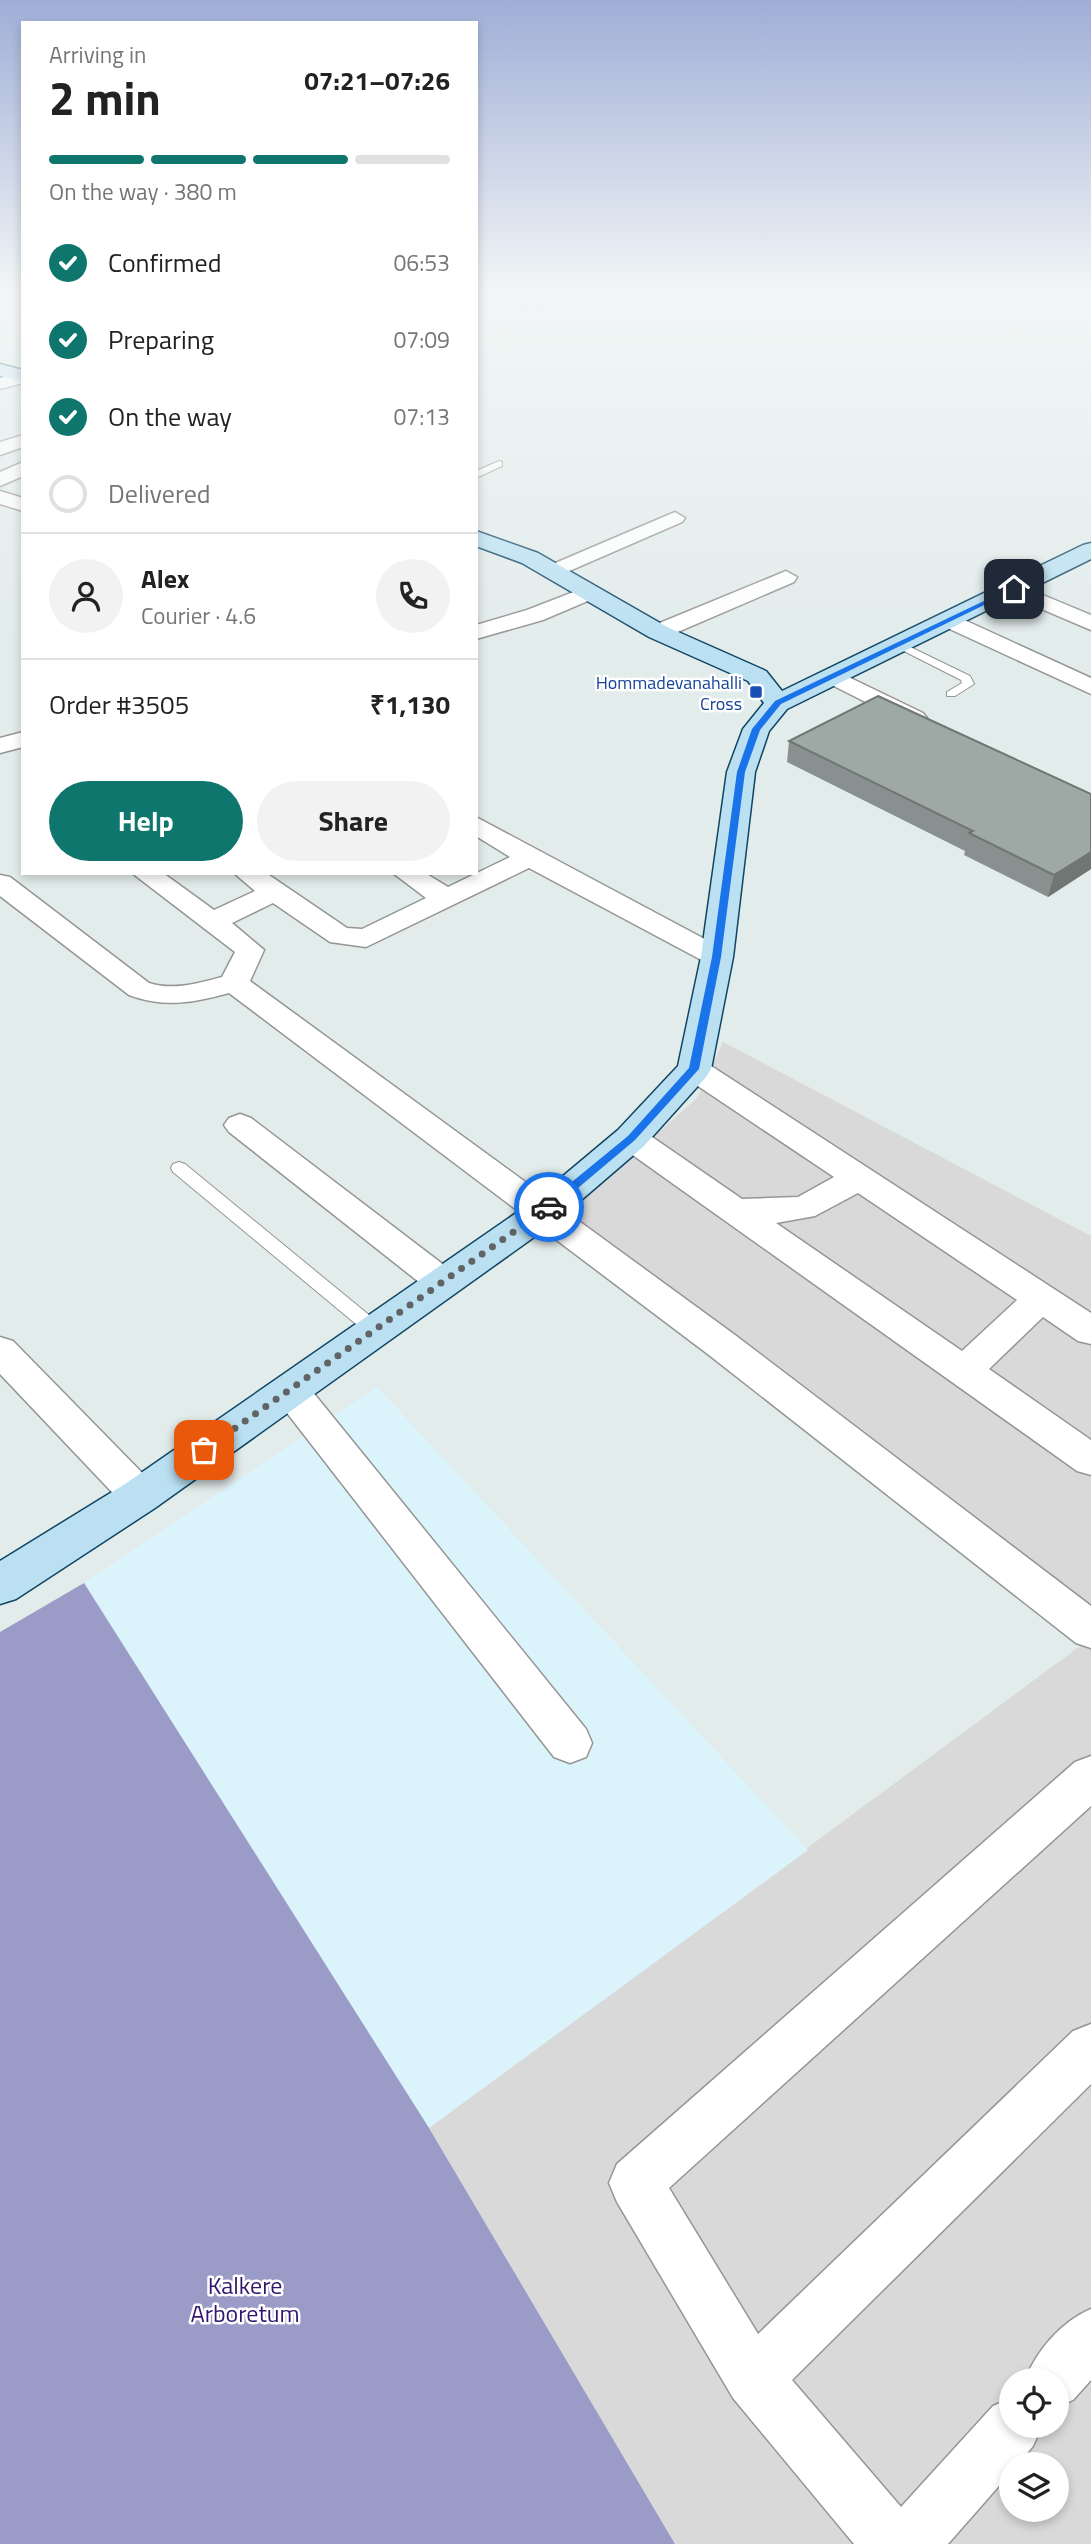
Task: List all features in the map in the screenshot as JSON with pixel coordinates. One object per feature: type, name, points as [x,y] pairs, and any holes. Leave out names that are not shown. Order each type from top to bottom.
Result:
[{"type":"main road","points":[[478,539],[530,558],[658,632],[757,676],[778,702]]},
{"type":"main road","points":[[0,1585],[140,1496],[441,1281],[545,1211],[631,1138],[694,1069],[717,957],[741,772],[756,729],[778,702],[1091,550]]},
{"type":"street","points":[[0,480],[21,469]]},
{"type":"street","points":[[0,497],[21,504]]},
{"type":"street","points":[[553,571],[675,518]]},
{"type":"street","points":[[658,632],[786,578]]},
{"type":"street","points":[[1014,589],[1091,623]]},
{"type":"street","points":[[478,631],[535,615],[589,592]]},
{"type":"street","points":[[948,620],[1091,687]]},
{"type":"street","points":[[834,677],[932,726]]},
{"type":"street","points":[[0,746],[21,740]]},
{"type":"street","points":[[478,826],[530,858],[717,957]]},
{"type":"street","points":[[250,875],[340,936],[352,939],[366,938],[530,858]]},
{"type":"street","points":[[148,875],[250,950],[234,983]]},
{"type":"street","points":[[409,875],[446,898]]},
{"type":"street","points":[[0,883],[139,989],[152,996],[170,997],[234,983],[545,1211],[1091,1630]]},
{"type":"street","points":[[212,922],[274,892]]},
{"type":"street","points":[[694,1069],[860,1176],[1091,1331]]},
{"type":"street","points":[[240,1125],[441,1281]]},
{"type":"street","points":[[631,1138],[1091,1460]]},
{"type":"street","points":[[738,1211],[803,1210],[818,1205],[860,1176]]},
{"type":"street","points":[[964,1371],[1040,1299]]},
{"type":"street","points":[[0,1351],[140,1496]]},
{"type":"street","points":[[290,1390],[570,1743]]},
{"type":"street","points":[[893,2544],[753,2378],[636,2183],[1091,1777]]},
{"type":"street","points":[[753,2378],[1091,2049]]},
{"type":"street","points":[[1064,2368],[1091,2337]]},
{"type":"street","points":[[908,2544],[1002,2438]]},
{"type":"lane","points":[[478,474],[499,464]]},
{"type":"lane","points":[[900,645],[966,678],[968,684],[951,694]]},
{"type":"lane","points":[[179,1168],[374,1329]]},
{"type":"shaded area","points":[[723,1042],[1091,1236],[1091,1613],[569,1212],[697,1098]]},
{"type":"shaded area","points":[[377,1387],[808,1850],[429,2128],[84,1583]]},
{"type":"shaded area","points":[[1091,1638],[1091,2544],[675,2544],[429,2128]]},
{"type":"green space","name":"Kalkere Arboretum","points":[[84,1583],[429,2128],[675,2544],[0,2544],[0,1632]]},
{"type":"building","points":[[878,696],[1091,794],[1091,852],[1054,875],[969,833],[973,831],[789,741]]},
{"type":"way so far","points":[[204,1450],[549,1207]]},
{"type":"place","name":"Hommadevanahalli Cross","points":[[756,692]]},
{"type":"route","points":[[549,1207],[631,1138],[694,1069],[717,957],[741,772],[756,729],[778,702],[1014,589]]}]
